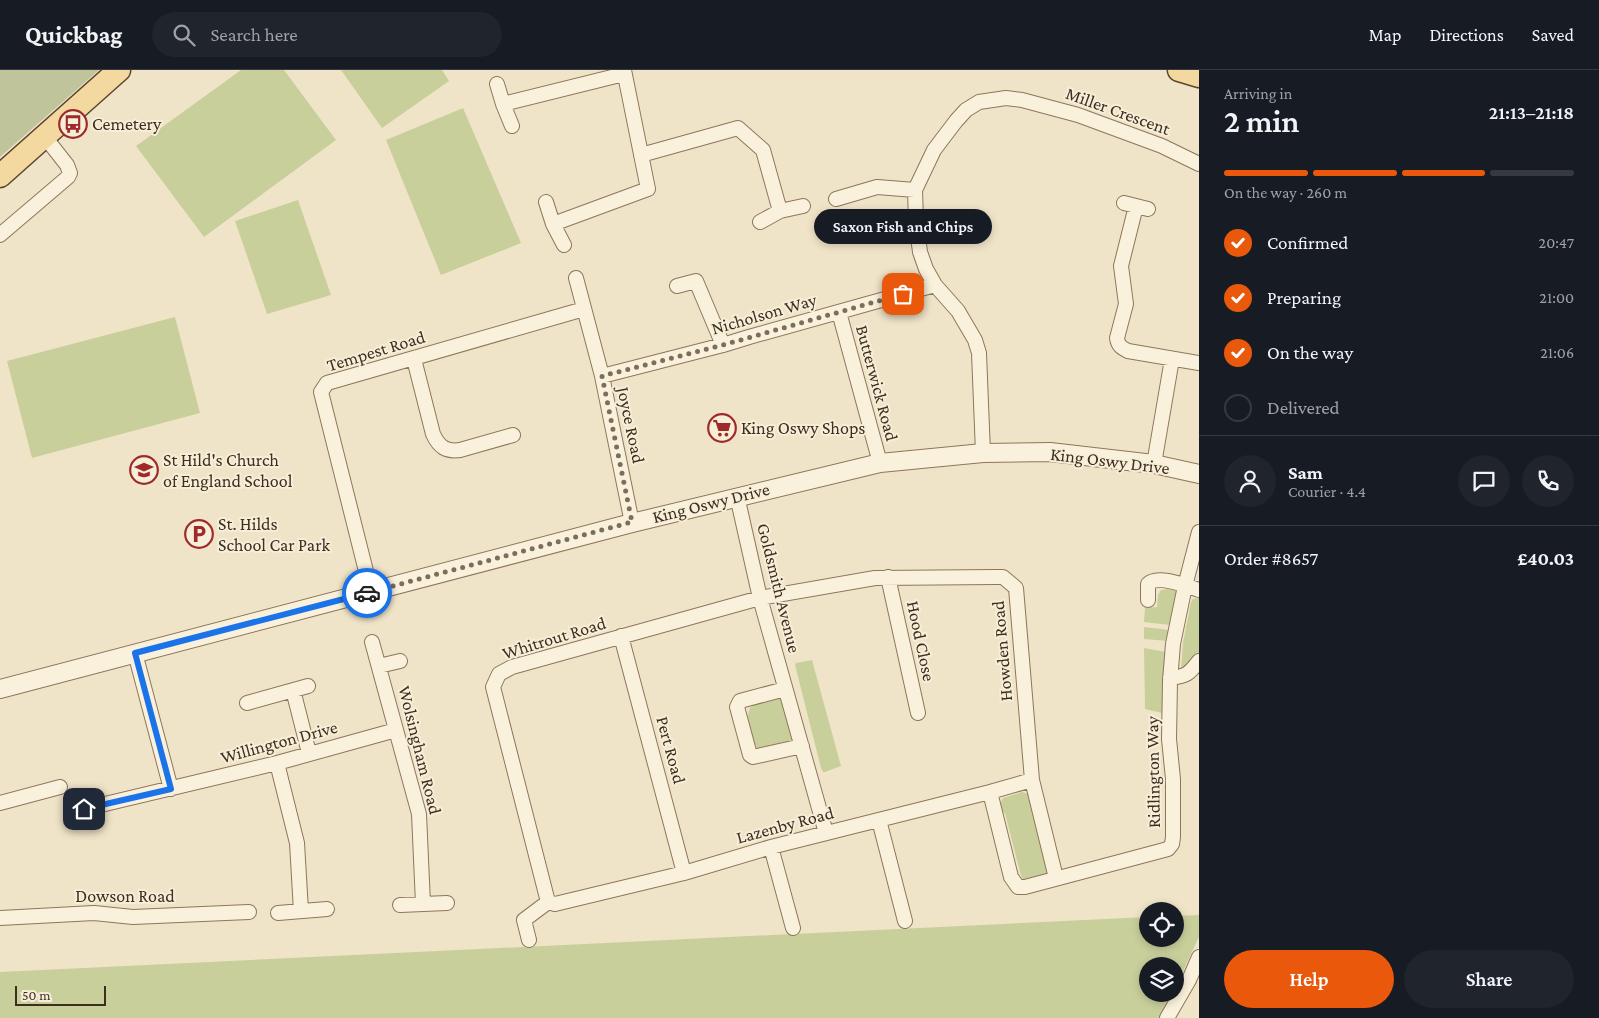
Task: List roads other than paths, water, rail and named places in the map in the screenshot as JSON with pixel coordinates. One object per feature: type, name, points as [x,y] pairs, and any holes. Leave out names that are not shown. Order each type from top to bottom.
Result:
[{"type":"main road","points":[[0,176],[119,70]]},
{"type":"main road","points":[[1179,70],[1199,76]]},
{"type":"street","points":[[503,104],[624,72],[648,189],[553,224]]},
{"type":"street","points":[[497,84],[512,126]]},
{"type":"street","name":"Miller Crescent","points":[[915,190],[934,150],[966,110],[980,102],[1006,98],[1022,100],[1078,114],[1170,150],[1199,164]]},
{"type":"street","points":[[641,155],[738,128],[763,150],[780,211]]},
{"type":"street","points":[[0,236],[68,177],[70,173],[67,165],[45,137]]},
{"type":"street","points":[[836,199],[877,187],[915,190],[920,252],[926,269],[935,285],[958,311],[975,340],[979,353],[983,453]]},
{"type":"street","points":[[546,202],[553,224],[564,245]]},
{"type":"street","points":[[760,222],[780,211],[803,206]]},
{"type":"street","points":[[1136,206],[1121,266],[1126,304],[1117,338],[1118,343],[1121,348],[1128,351],[1199,363]]},
{"type":"street","name":"Joyce Road","points":[[576,278],[602,376],[632,522]]},
{"type":"street","points":[[677,286],[696,281],[723,345]]},
{"type":"street","name":"Nicholson Way","points":[[602,376],[723,345],[935,285]]},
{"type":"street","name":"Tempest Road","points":[[371,591],[322,392],[327,383],[584,309]]},
{"type":"street","name":"Butterwick Road","points":[[839,312],[880,463]]},
{"type":"street","points":[[414,359],[437,444],[451,451],[460,450],[513,435]]},
{"type":"street","points":[[1154,464],[1172,359]]},
{"type":"street","name":"King Oswy Drive","points":[[0,689],[632,522],[880,463],[983,453],[1050,452],[1154,464],[1199,474]]},
{"type":"street","name":"Goldsmith Avenue","points":[[737,496],[760,598],[826,833]]},
{"type":"street","name":"Ridlington Way","points":[[990,792],[1014,882],[1018,886],[1025,887],[1168,849],[1172,844],[1173,779],[1169,739],[1170,678],[1173,644],[1199,532]]},
{"type":"street","name":"Howden Road","points":[[760,598],[888,577],[1004,577],[1016,588],[1032,780],[1056,878]]},
{"type":"street","name":"Hood Close","points":[[888,577],[918,713]]},
{"type":"street","points":[[1148,600],[1148,584],[1159,579],[1199,590]]},
{"type":"street","name":"Whitrout Road","points":[[548,902],[493,687],[500,674],[512,667],[760,598]]},
{"type":"street","name":"Pert Road","points":[[621,636],[684,873]]},
{"type":"street","name":"Wolsingham Road","points":[[372,642],[420,824],[423,904]]},
{"type":"street","points":[[135,653],[171,789]]},
{"type":"street","name":"Wolsingham Road","points":[[379,666],[400,660]]},
{"type":"street","points":[[1170,678],[1185,676],[1190,673],[1199,661]]},
{"type":"street","points":[[247,703],[308,686]]},
{"type":"street","points":[[785,689],[740,702],[737,707],[750,755],[753,757],[802,746]]},
{"type":"street","points":[[293,690],[309,753]]},
{"type":"street","name":"Willington Drive","points":[[84,809],[277,763],[396,730]]},
{"type":"street","points":[[277,763],[297,843],[301,911]]},
{"type":"street","name":"Lazenby Road","points":[[548,902],[555,904],[684,873],[771,847],[1032,780]]},
{"type":"street","points":[[0,803],[60,787]]},
{"type":"street","points":[[879,820],[905,921]]},
{"type":"street","points":[[771,847],[793,928]]},
{"type":"street","points":[[530,940],[524,920],[548,902]]},
{"type":"street","points":[[400,905],[447,903]]},
{"type":"street","points":[[278,913],[327,909]]},
{"type":"street","name":"Dowson Road","points":[[0,918],[94,913],[133,917],[249,912]]},
{"type":"street","points":[[1167,1018],[1189,980],[1199,956]]},
{"type":"place","name":"Cemetery","points":[[73,124]]},
{"type":"place","name":"Saxon Fish and Chips","points":[[903,294]]},
{"type":"place","name":"King Oswy Shops","points":[[722,428]]},
{"type":"place","name":"St Hild's Church of England School","points":[[144,470]]},
{"type":"place","name":"St. Hilds School Car Park","points":[[199,534]]}]
